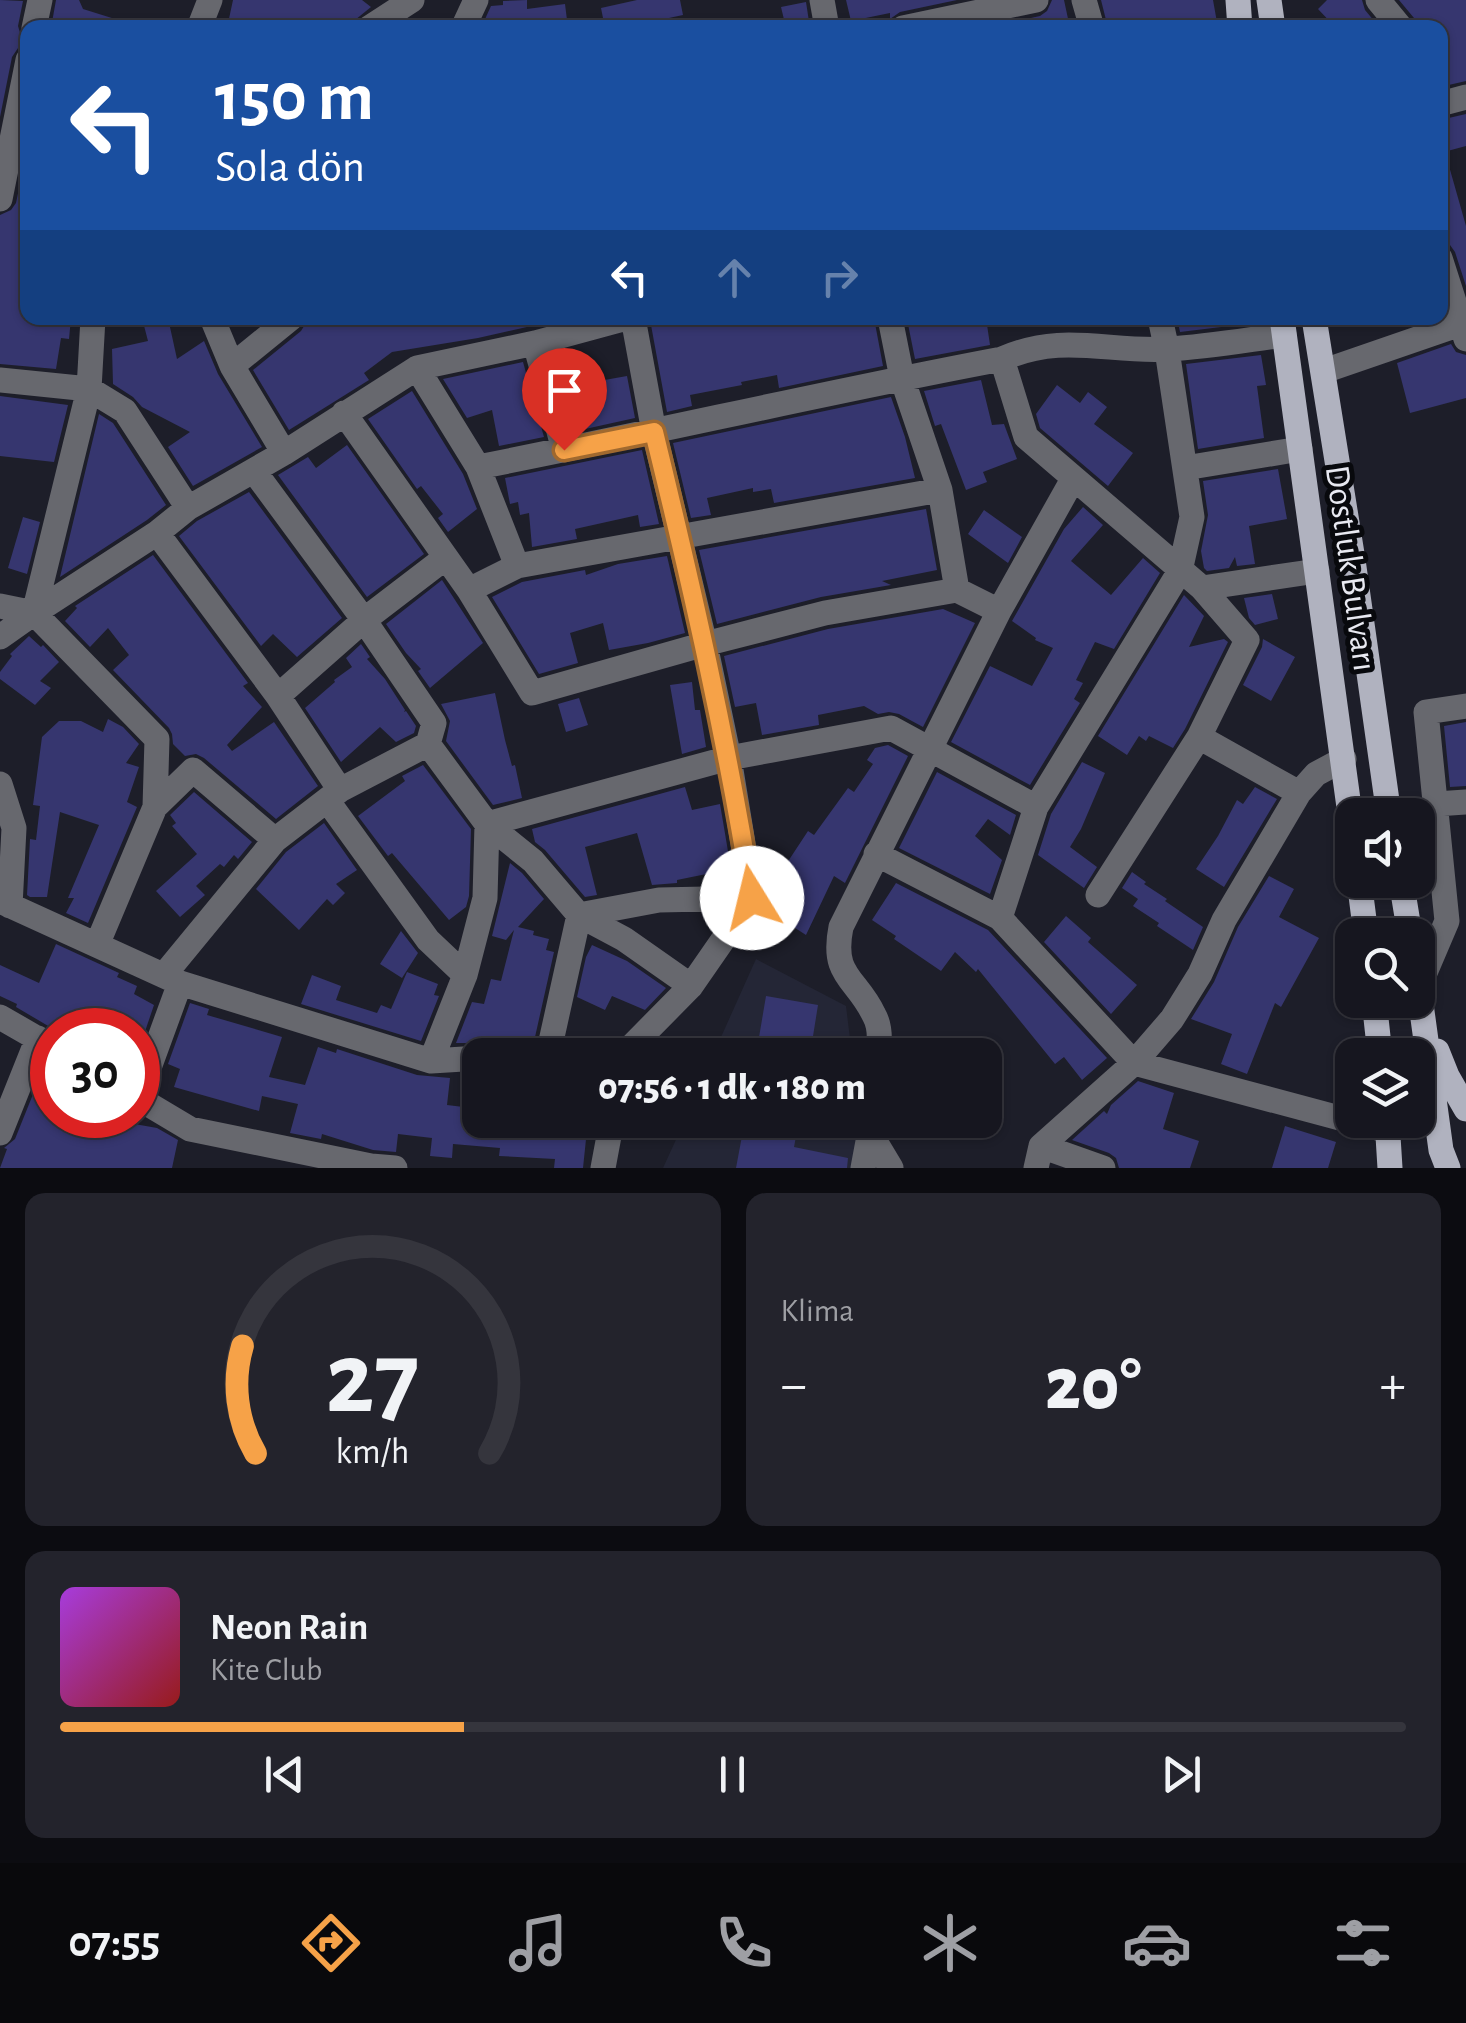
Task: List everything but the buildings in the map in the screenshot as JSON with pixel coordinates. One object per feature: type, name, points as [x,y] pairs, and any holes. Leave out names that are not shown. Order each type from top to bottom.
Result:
[{"type":"main road","name":"Dostluk Bulvarı","points":[[1315,325],[1386,798]]},
{"type":"main road","name":"Dostluk Bulvarı","points":[[1283,326],[1348,798]]},
{"type":"main road","points":[[1423,1018],[1441,1150],[1448,1168]]},
{"type":"main road","points":[[1424,1018],[1447,1076],[1466,1109]]},
{"type":"main road","points":[[1388,1138],[1390,1168]]},
{"type":"street","points":[[381,20],[412,0]]},
{"type":"street","points":[[942,20],[1036,0]]},
{"type":"street","points":[[1378,0],[1394,20]]},
{"type":"street","points":[[8,188],[20,68]]},
{"type":"street","points":[[1324,372],[1465,328],[1448,280]]},
{"type":"street","points":[[34,612],[89,389],[93,325]]},
{"type":"street","points":[[215,325],[232,366],[284,453]]},
{"type":"street","points":[[232,366],[282,325]]},
{"type":"street","points":[[0,637],[188,508],[284,453],[417,368],[602,325]]},
{"type":"street","points":[[631,325],[729,758],[752,898],[691,986],[640,1038]]},
{"type":"street","points":[[891,325],[902,378],[940,490],[957,590]]},
{"type":"street","points":[[1000,918],[1036,808],[1180,571],[1192,517],[1162,325]]},
{"type":"street","points":[[478,467],[1002,359],[1030,348],[1063,344],[1168,350],[1283,326]]},
{"type":"street","points":[[535,342],[564,450]]},
{"type":"street","points":[[1002,359],[1026,438],[1202,588],[1247,640],[1199,736],[1098,895]]},
{"type":"street","points":[[417,368],[478,467],[517,566]]},
{"type":"street","points":[[0,380],[89,389],[126,411],[188,508]]},
{"type":"street","points":[[344,414],[469,590],[532,693],[824,614],[957,590],[998,611]]},
{"type":"street","points":[[1185,468],[1300,449]]},
{"type":"street","points":[[254,471],[434,723],[428,744],[334,796],[275,840],[172,979],[138,1098],[190,1130],[395,1168]]},
{"type":"street","points":[[879,1038],[876,1018],[843,972],[838,950],[841,927],[998,611],[1072,479]]},
{"type":"street","points":[[469,590],[517,566],[940,490]]},
{"type":"street","points":[[156,533],[278,696],[334,796],[428,940],[466,974]]},
{"type":"street","points":[[278,696],[364,620],[445,558]]},
{"type":"street","points":[[1202,588],[1316,571]]},
{"type":"street","points":[[0,606],[34,612],[157,739],[155,808],[96,946]]},
{"type":"street","points":[[1435,958],[1457,921],[1436,804],[1426,712],[1466,706]]},
{"type":"street","points":[[487,824],[729,758],[890,728],[1036,808]]},
{"type":"street","points":[[1199,736],[1299,793]]},
{"type":"street","points":[[428,744],[487,824],[533,861],[579,915],[624,938],[691,986]]},
{"type":"street","points":[[1039,1157],[1154,1042],[1188,995],[1224,920],[1299,793],[1316,774],[1344,760]]},
{"type":"street","points":[[155,808],[193,770],[275,840]]},
{"type":"street","points":[[0,784],[14,828],[5,904],[172,979],[432,1060],[462,1059]]},
{"type":"street","points":[[1436,804],[1466,802]]},
{"type":"street","points":[[432,1060],[466,974],[486,898],[487,824]]},
{"type":"street","points":[[876,854],[1000,918],[1134,1063],[1335,1113]]},
{"type":"street","points":[[579,915],[659,900],[752,898]]},
{"type":"street","points":[[553,1038],[579,915]]},
{"type":"street","points":[[0,1018],[30,1034]]},
{"type":"street","points":[[0,1133],[30,1072]]},
{"type":"street","points":[[603,1168],[609,1138]]},
{"type":"street","points":[[863,1168],[869,1138]]},
{"type":"street","points":[[877,1138],[891,1168]]},
{"type":"street","points":[[1039,1157],[1103,1168]]},
{"type":"shaded area","points":[[756,959],[846,1006],[850,1038],[721,1038]]},
{"type":"shaded area","points":[[677,1138],[856,1138],[852,1168],[663,1168]]},
{"type":"route","points":[[564,450],[654,432],[729,758],[752,898]]}]
